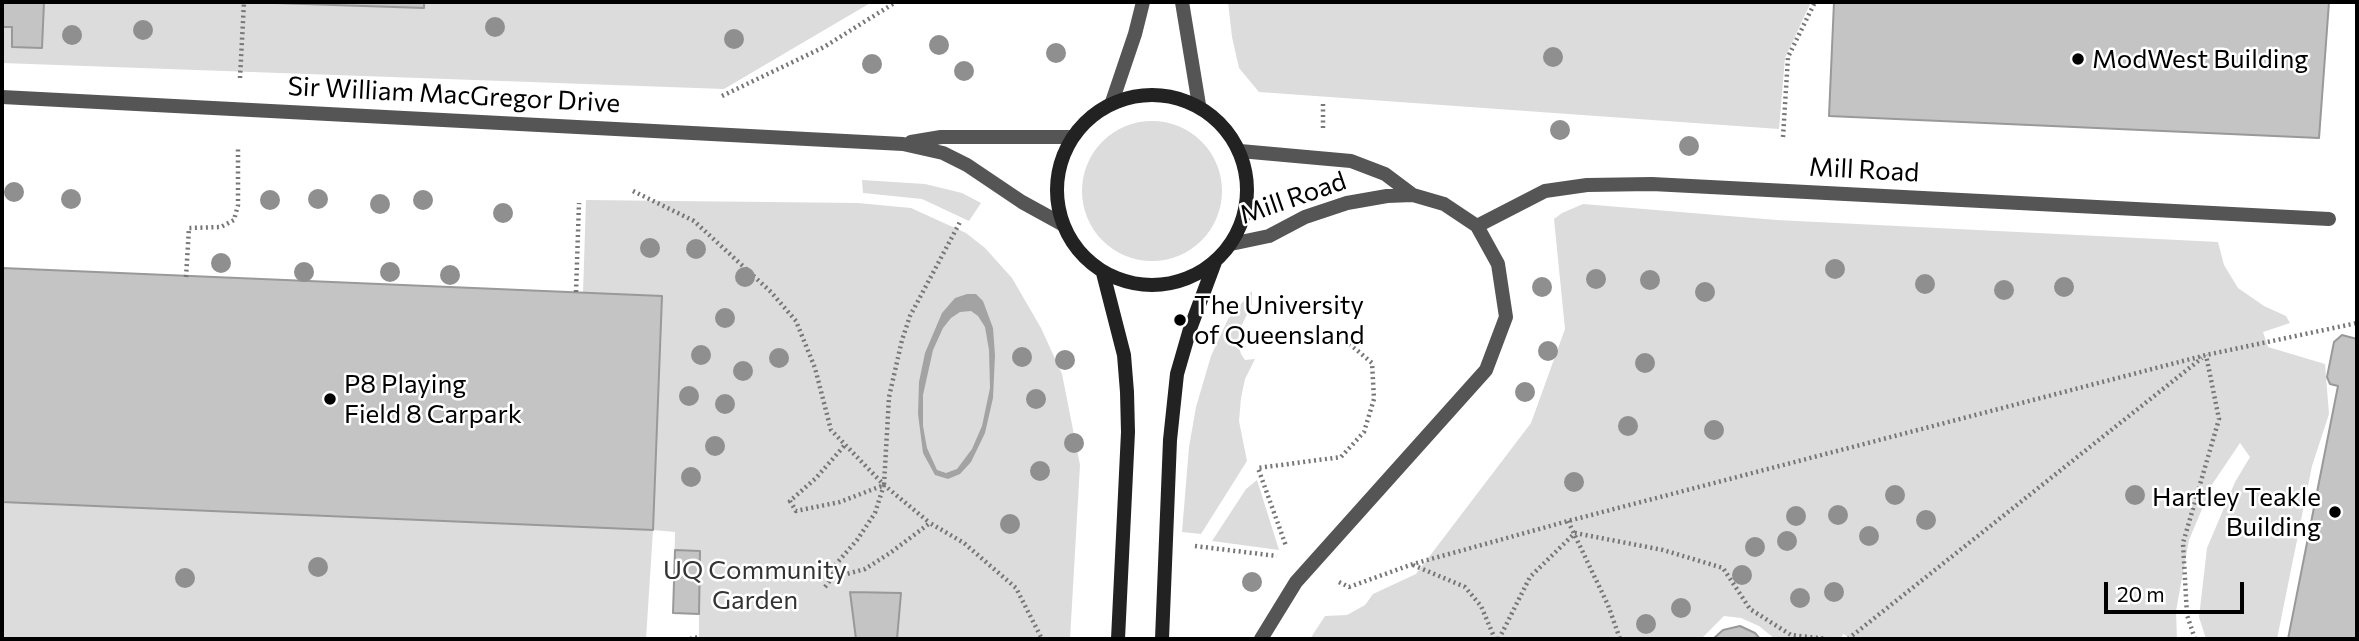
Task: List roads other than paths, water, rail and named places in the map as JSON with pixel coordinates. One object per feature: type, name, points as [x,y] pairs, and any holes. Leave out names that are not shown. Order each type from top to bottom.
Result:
[{"type":"street","points":[[1112,102],[1143,2]]},
{"type":"street","points":[[1182,2],[1199,105]]},
{"type":"street","points":[[1141,93],[1171,95],[1199,105],[1223,124],[1240,151],[1248,182],[1245,215],[1231,244],[1216,262],[1197,275],[1166,285],[1133,284],[1103,273],[1078,251],[1062,224],[1056,194],[1060,164],[1072,137],[1090,116],[1112,102],[1141,93]]},
{"type":"street","name":"Sir William MacGregor Drive","points":[[2,97],[903,144],[943,153],[967,165],[1062,224]]},
{"type":"street","name":"Sir William MacGregor Drive","points":[[903,144],[942,137],[1072,137]]},
{"type":"street","name":"Mill Road","points":[[1240,151],[1351,161],[1385,174],[1413,195]]},
{"type":"street","name":"Mill Road","points":[[1231,244],[1269,236],[1306,217],[1347,203],[1387,196],[1413,195],[1444,204],[1477,226],[1545,191],[1587,185],[1652,184],[2329,219]]},
{"type":"street","points":[[1261,639],[1296,582],[1486,370],[1506,317],[1498,264],[1477,226]]},
{"type":"street","points":[[1162,639],[1170,440],[1177,374],[1190,329],[1216,262]]},
{"type":"street","points":[[1103,273],[1124,355],[1127,392],[1128,432],[1118,639]]},
{"type":"place","name":"ModWest Building","points":[[2078,59]]},
{"type":"place","name":"The University of Queensland","points":[[1180,320]]},
{"type":"place","name":"P8 Playing Field 8 Carpark","points":[[330,399]]},
{"type":"place","name":"Hartley Teakle Building","points":[[2335,512]]},
{"type":"park label","name":"UQ Community Garden","points":[[755,585]]}]
